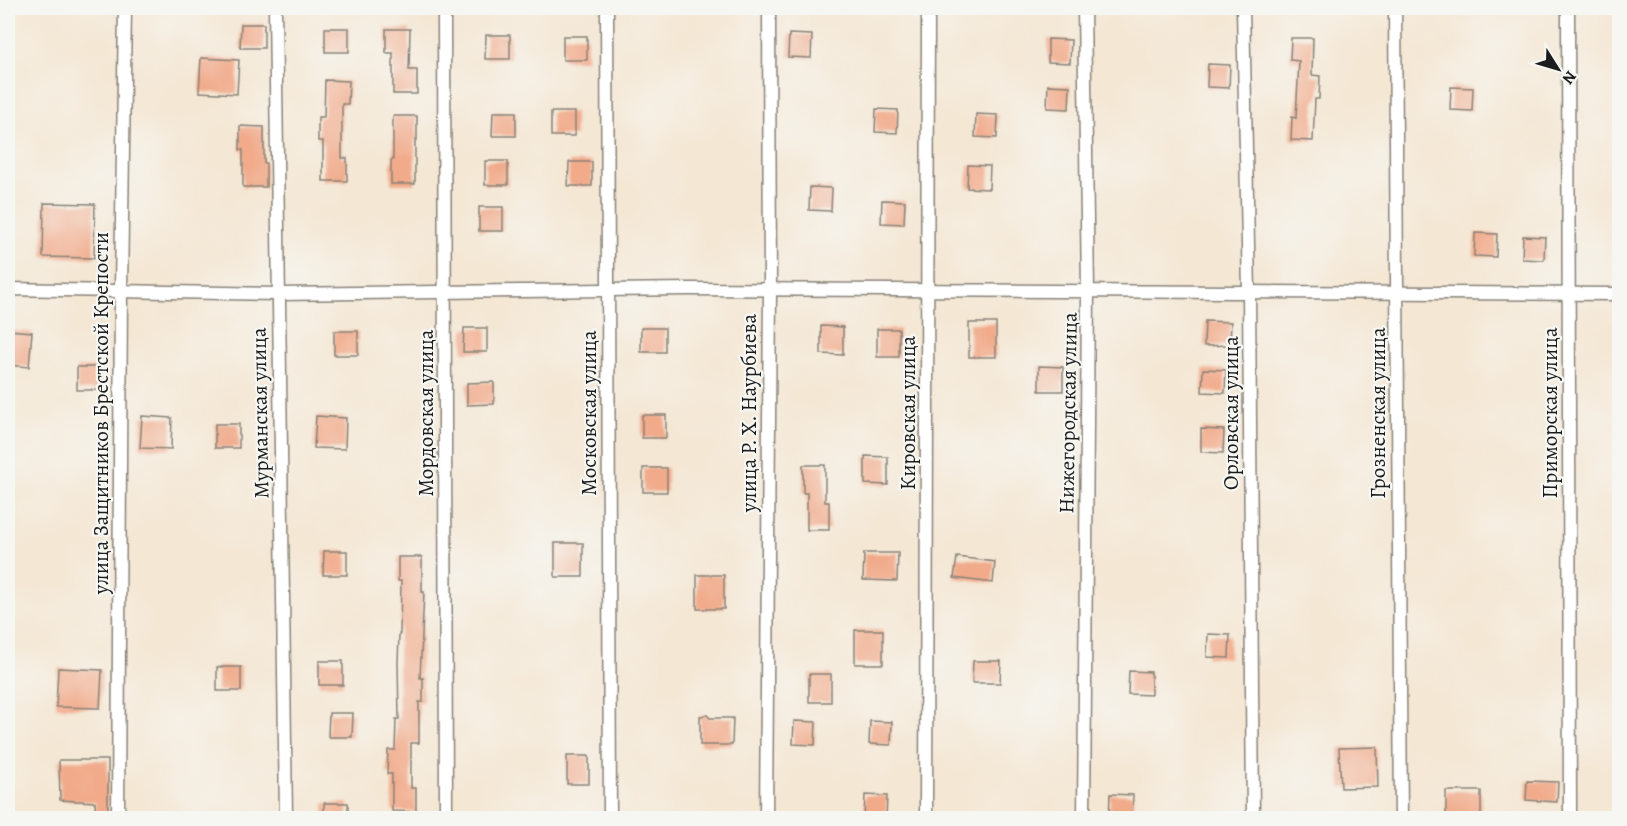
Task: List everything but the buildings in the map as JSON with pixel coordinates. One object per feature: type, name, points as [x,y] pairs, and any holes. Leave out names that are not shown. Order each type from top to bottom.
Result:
[{"type":"street","name":"улица Защитников Брестской Крепости","points":[[118,819],[125,8]]},
{"type":"street","name":"Мурманская улица","points":[[275,8],[286,819]]},
{"type":"street","name":"Мордовская улица","points":[[444,8],[446,819]]},
{"type":"street","name":"Московская улица","points":[[607,8],[610,819]]},
{"type":"street","name":"улица Р. Х. Наурбиева","points":[[766,819],[770,290],[769,8]]},
{"type":"street","name":"Кировская улица","points":[[926,819],[928,8]]},
{"type":"street","name":"Нижегородская улица","points":[[1084,8],[1088,291],[1084,819]]},
{"type":"street","name":"Орловская улица","points":[[1243,8],[1249,292],[1253,819]]},
{"type":"street","name":"Грозненская улица","points":[[1395,8],[1401,819]]},
{"type":"street","name":"Приморская улица","points":[[1569,8],[1570,819]]},
{"type":"street","points":[[8,289],[278,294],[609,290],[1620,294]]}]
